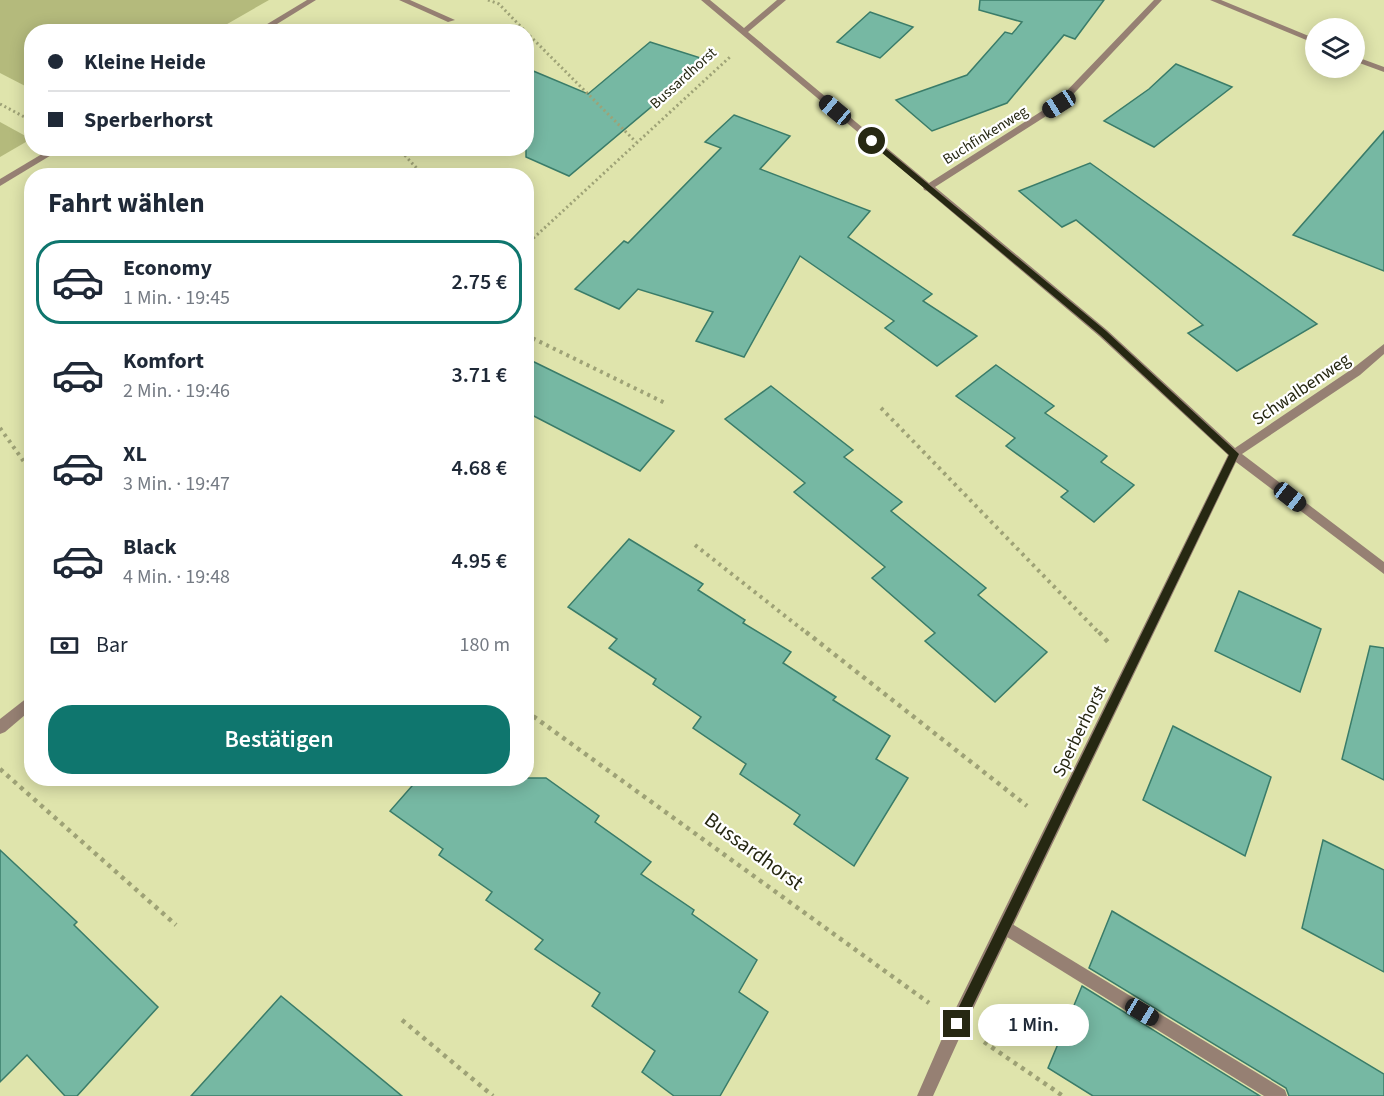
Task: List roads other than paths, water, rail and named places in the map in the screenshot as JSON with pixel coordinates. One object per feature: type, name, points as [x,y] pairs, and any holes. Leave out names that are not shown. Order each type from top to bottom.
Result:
[{"type":"street","points":[[272,24],[312,0]]},
{"type":"street","points":[[403,0],[451,20]]},
{"type":"street","points":[[705,0],[1103,333],[1234,454],[1384,569]]},
{"type":"street","points":[[744,32],[782,0]]},
{"type":"street","name":"Buchfinkenweg","points":[[927,188],[1059,104],[1158,0]]},
{"type":"street","points":[[1214,0],[1305,37]]},
{"type":"street","points":[[1365,62],[1384,70]]},
{"type":"street","points":[[25,168],[46,156]]},
{"type":"street","points":[[0,183],[24,169]]},
{"type":"street","name":"Schwalbenweg","points":[[1234,454],[1356,372],[1384,348]]},
{"type":"street","name":"Sperberhorst","points":[[925,1096],[957,1024],[1234,454]]},
{"type":"street","points":[[0,728],[24,707]]},
{"type":"street","points":[[1004,927],[1279,1096]]}]
